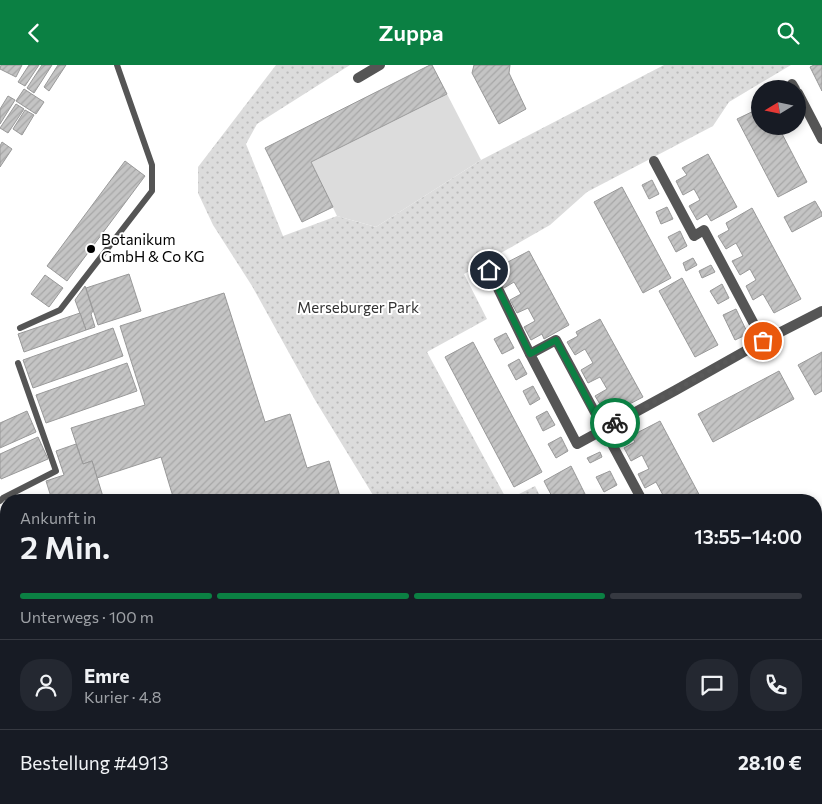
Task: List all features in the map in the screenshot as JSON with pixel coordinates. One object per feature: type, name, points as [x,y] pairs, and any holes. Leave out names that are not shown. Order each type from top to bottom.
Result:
[{"type":"street","points":[[358,78],[380,65]]},
{"type":"street","points":[[806,109],[822,139]]},
{"type":"street","points":[[654,161],[694,236],[704,229],[763,341]]},
{"type":"street","points":[[489,270],[577,444],[763,341],[822,311]]},
{"type":"street","points":[[530,354],[556,340],[639,494]]},
{"type":"lane","points":[[20,328],[60,310],[152,191],[152,165],[117,65]]},
{"type":"lane","points":[[11,494],[56,471],[18,363]]},
{"type":"green space","name":"Merseburger Park","points":[[276,65],[350,65],[257,124],[246,144],[283,236],[337,216],[376,227],[481,160],[664,65],[791,65],[766,80],[751,80],[751,89],[729,102],[713,126],[587,192],[550,225],[464,274],[487,319],[427,352],[504,494],[372,494],[315,400],[252,286],[213,225],[198,193],[198,167]]},
{"type":"green space","points":[[447,94],[481,160],[376,227],[337,216],[311,162]]},
{"type":"green space","points":[[535,486],[539,494],[519,494]]},
{"type":"building","points":[[1,65],[22,65],[16,77],[0,69]]},
{"type":"building","points":[[29,65],[39,65],[25,86],[18,82]]},
{"type":"building","points":[[42,65],[52,65],[34,93],[27,88]]},
{"type":"building","points":[[58,65],[66,65],[49,91],[44,87]]},
{"type":"building","points":[[432,65],[447,94],[311,162],[333,207],[302,222],[265,148]]},
{"type":"building","points":[[474,65],[510,65],[509,73],[526,109],[499,124],[472,73]]},
{"type":"building","points":[[822,65],[822,91],[810,67]]},
{"type":"building","points":[[24,89],[44,102],[36,114],[16,101]]},
{"type":"building","points":[[8,96],[15,100],[0,124],[0,109]]},
{"type":"building","points":[[16,104],[24,109],[8,133],[0,128]]},
{"type":"building","points":[[25,110],[34,115],[22,135],[13,129]]},
{"type":"building","points":[[751,112],[751,135],[783,135],[807,182],[778,197],[737,119]]},
{"type":"building","points":[[2,142],[12,149],[0,167],[0,146]]},
{"type":"building","points":[[708,154],[737,207],[711,221],[707,214],[697,220],[689,206],[700,200],[698,196],[694,189],[683,195],[676,181],[687,175],[682,168]]},
{"type":"building","points":[[125,161],[145,176],[67,281],[47,266]]},
{"type":"building","points":[[652,180],[659,194],[649,199],[642,185]]},
{"type":"building","points":[[622,187],[671,278],[643,293],[594,202]]},
{"type":"building","points":[[815,201],[822,216],[792,232],[784,217]]},
{"type":"building","points":[[667,207],[673,219],[661,224],[656,212]]},
{"type":"building","points":[[752,208],[801,299],[774,313],[763,294],[753,300],[746,286],[756,280],[750,269],[740,275],[732,261],[743,256],[736,243],[726,249],[718,236],[729,230],[726,223]]},
{"type":"building","points":[[680,231],[687,246],[676,252],[668,237]]},
{"type":"building","points":[[529,251],[569,325],[544,339],[542,334],[531,340],[524,327],[535,321],[528,308],[517,313],[510,300],[521,294],[514,282],[504,288],[497,274],[507,269],[504,264]]},
{"type":"building","points":[[693,258],[697,265],[686,271],[683,263]]},
{"type":"building","points":[[711,265],[715,272],[702,278],[699,271]]},
{"type":"building","points":[[129,274],[141,311],[98,325],[86,288]]},
{"type":"building","points":[[45,275],[63,288],[49,307],[31,294]]},
{"type":"building","points":[[682,278],[718,345],[695,357],[659,291]]},
{"type":"building","points":[[722,284],[729,298],[718,304],[710,291]]},
{"type":"building","points":[[85,286],[93,311],[91,314],[95,327],[86,330],[75,300]]},
{"type":"building","points":[[224,293],[265,422],[290,414],[307,468],[329,461],[339,494],[172,494],[161,457],[97,478],[92,461],[83,464],[71,428],[145,405],[120,326]]},
{"type":"building","points":[[736,309],[748,334],[735,340],[723,315]]},
{"type":"building","points":[[80,313],[86,330],[24,352],[18,334]]},
{"type":"building","points":[[600,319],[643,397],[618,410],[614,403],[603,409],[595,396],[607,389],[600,377],[588,383],[581,370],[593,363],[585,349],[575,355],[567,342],[578,336],[576,332]]},
{"type":"building","points":[[113,328],[123,356],[33,388],[23,360]]},
{"type":"building","points":[[506,333],[514,348],[502,354],[494,339]]},
{"type":"building","points":[[473,342],[542,472],[514,487],[445,357]]},
{"type":"building","points":[[822,352],[822,391],[815,395],[798,365]]},
{"type":"building","points":[[519,359],[527,374],[516,380],[508,365]]},
{"type":"building","points":[[127,363],[137,391],[46,423],[36,395]]},
{"type":"building","points":[[779,371],[794,399],[713,442],[698,414]]},
{"type":"building","points":[[533,386],[540,399],[530,405],[523,391]]},
{"type":"building","points":[[27,411],[36,432],[0,448],[0,423]]},
{"type":"building","points":[[547,411],[555,425],[543,431],[536,417]]},
{"type":"building","points":[[660,421],[699,494],[662,494],[656,482],[645,488],[638,474],[649,469],[642,455],[631,461],[624,448],[635,442],[631,436]]},
{"type":"building","points":[[38,437],[48,459],[1,479],[0,454]]},
{"type":"building","points":[[561,437],[568,451],[556,458],[548,444]]},
{"type":"building","points":[[76,444],[83,464],[92,461],[102,494],[50,494],[46,481],[64,475],[56,451]]},
{"type":"building","points":[[600,452],[602,457],[590,463],[587,458]]},
{"type":"building","points":[[571,466],[585,494],[551,494],[544,481]]},
{"type":"building","points":[[610,471],[617,485],[604,492],[596,477]]},
{"type":"way so far","points":[[615,423],[763,341]]},
{"type":"place","name":"Botanikum GmbH & Co KG","points":[[91,249]]},
{"type":"route","points":[[489,270],[530,354],[556,340],[603,429],[615,423]]}]
